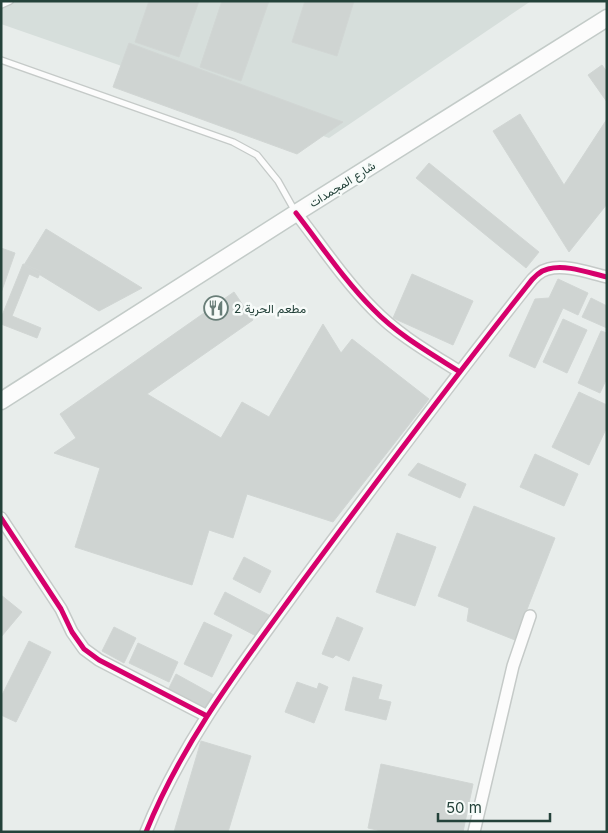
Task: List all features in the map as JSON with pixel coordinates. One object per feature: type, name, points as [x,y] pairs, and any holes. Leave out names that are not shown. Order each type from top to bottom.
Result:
[{"type":"main road","name":"شارع المجمدات","points":[[1,401],[296,212],[607,18]]},
{"type":"street","points":[[296,212],[347,280],[373,310],[411,342],[460,372]]},
{"type":"street","points":[[146,832],[178,763],[222,691],[384,470],[535,276],[547,269],[562,268],[607,276]]},
{"type":"street","points":[[1,518],[61,609],[72,632],[84,649],[99,660],[207,716]]},
{"type":"street","points":[[474,832],[513,666],[530,616]]},
{"type":"lane","points":[[1,5],[10,1]]},
{"type":"lane","points":[[1,60],[233,142],[257,155],[278,181],[296,212]]},
{"type":"shaded area","points":[[1,1],[531,1],[329,138],[1,24]]},
{"type":"building","points":[[149,1],[199,1],[179,57],[135,42]]},
{"type":"building","points":[[222,1],[269,1],[241,81],[200,67]]},
{"type":"building","points":[[305,1],[354,1],[337,56],[292,42]]},
{"type":"building","points":[[129,43],[343,122],[297,154],[113,87]]},
{"type":"building","points":[[602,65],[607,72],[607,102],[588,75]]},
{"type":"building","points":[[520,114],[564,185],[607,119],[607,204],[569,252],[493,131]]},
{"type":"building","points":[[429,163],[539,252],[526,268],[416,178]]},
{"type":"building","points":[[46,229],[142,288],[99,311],[24,265]]},
{"type":"building","points":[[1,248],[15,253],[1,293]]},
{"type":"building","points":[[23,264],[41,271],[38,278],[29,274],[12,316],[41,328],[37,338],[1,324],[1,318]]},
{"type":"building","points":[[412,274],[473,301],[453,345],[393,318]]},
{"type":"building","points":[[558,279],[588,293],[578,315],[563,308],[535,368],[509,356],[535,299],[549,298]]},
{"type":"building","points":[[234,292],[253,320],[147,394],[221,438],[242,402],[269,417],[323,324],[341,353],[352,339],[429,399],[333,522],[247,494],[233,538],[209,530],[192,585],[75,547],[100,468],[54,453],[76,438],[60,414]]},
{"type":"building","points":[[591,298],[607,306],[607,328],[582,317]]},
{"type":"building","points":[[563,319],[587,330],[567,373],[543,362]]},
{"type":"building","points":[[601,331],[607,333],[607,378],[600,393],[578,383]]},
{"type":"building","points":[[579,392],[607,405],[607,427],[589,465],[552,447]]},
{"type":"building","points":[[535,454],[578,474],[564,506],[520,487]]},
{"type":"building","points":[[418,463],[466,484],[460,498],[408,475]]},
{"type":"building","points":[[474,506],[555,538],[515,640],[467,621],[469,608],[438,596]]},
{"type":"building","points":[[397,533],[436,547],[415,606],[376,592]]},
{"type":"building","points":[[244,557],[271,571],[260,593],[233,579]]},
{"type":"building","points":[[225,592],[269,615],[258,637],[214,614]]},
{"type":"building","points":[[1,595],[22,612],[1,637]]},
{"type":"building","points":[[337,617],[363,628],[349,661],[336,655],[333,658],[322,654]]},
{"type":"building","points":[[204,622],[232,635],[212,677],[184,664]]},
{"type":"building","points":[[114,627],[136,638],[124,663],[102,651]]},
{"type":"building","points":[[29,641],[51,652],[16,722],[1,715],[1,697]]},
{"type":"building","points":[[138,643],[178,662],[169,682],[129,663]]},
{"type":"building","points":[[176,674],[214,695],[206,710],[168,690]]},
{"type":"building","points":[[353,677],[382,685],[378,699],[391,702],[386,720],[345,710]]},
{"type":"building","points":[[297,682],[317,689],[319,683],[328,687],[314,723],[285,712]]},
{"type":"building","points":[[201,741],[251,756],[228,832],[174,832]]},
{"type":"building","points":[[381,764],[473,784],[463,832],[386,832],[368,828]]},
{"type":"cycle path","points":[[296,213],[362,298],[393,327],[460,372]]},
{"type":"cycle path","points":[[146,832],[178,765],[216,702],[385,470],[531,281],[542,272],[555,268],[578,270],[607,277]]},
{"type":"cycle path","points":[[1,518],[61,609],[72,632],[84,649],[99,660],[207,716]]},
{"type":"place","name":"مطعم الحرية 2","points":[[216,308]]}]
